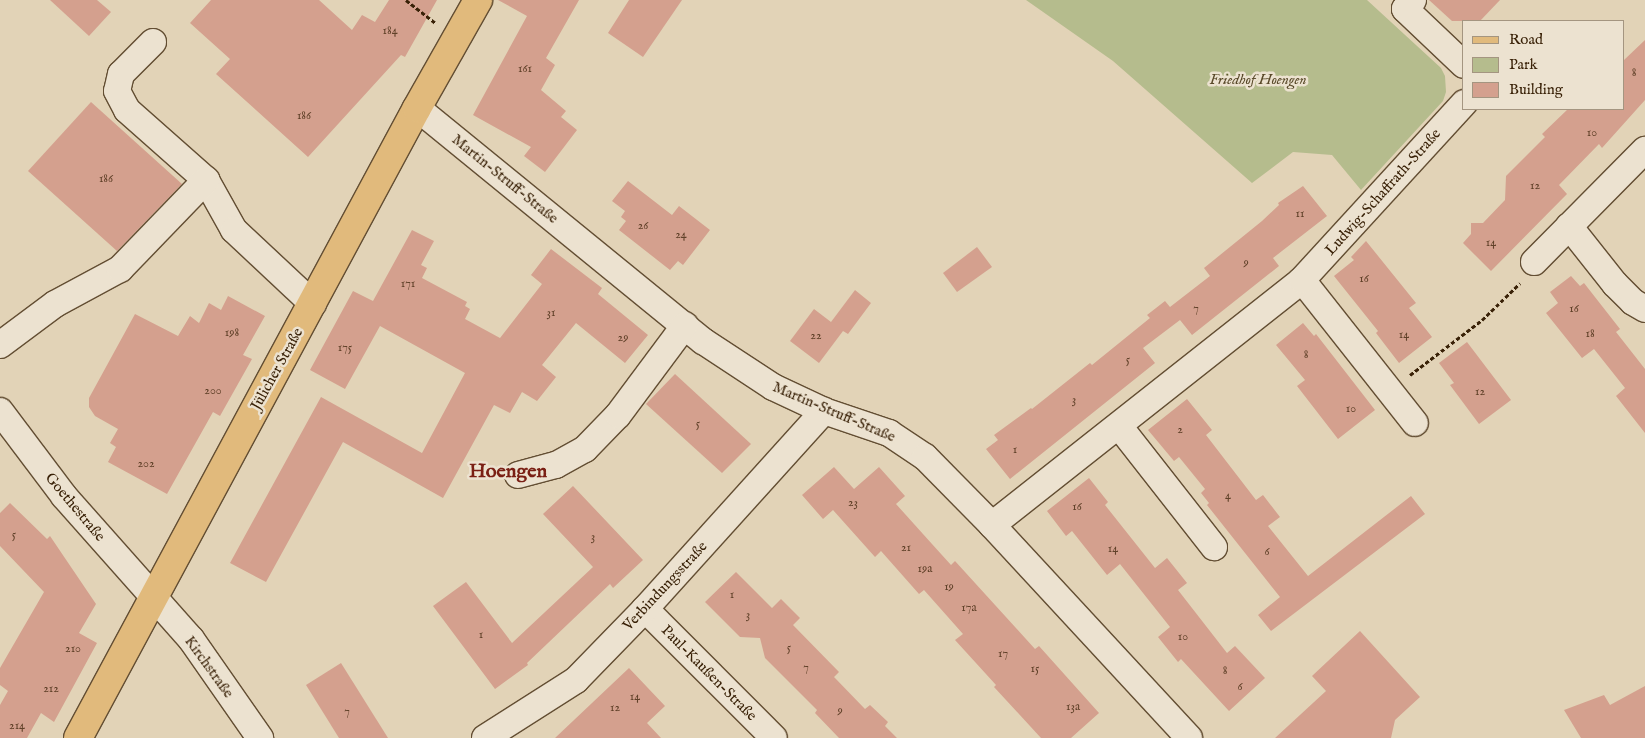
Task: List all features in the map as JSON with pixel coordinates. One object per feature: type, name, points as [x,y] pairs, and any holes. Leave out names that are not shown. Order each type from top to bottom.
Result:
[{"type":"main road","name":"Jülicher Straße","points":[[78,738],[154,600],[417,108],[478,0]]},
{"type":"street","points":[[1413,0],[1404,9],[1462,63]]},
{"type":"street","points":[[153,42],[121,74],[117,91],[126,110],[206,180],[234,230],[313,304]]},
{"type":"street","name":"Ludwig-Schaffrath-Straße","points":[[992,525],[1302,280],[1462,105]]},
{"type":"street","name":"Martin-Struff-Straße","points":[[417,108],[703,341],[773,387],[824,411],[889,434],[925,456],[992,525],[1189,738]]},
{"type":"street","points":[[1534,262],[1645,150]]},
{"type":"street","points":[[0,345],[55,304],[120,269],[206,180]]},
{"type":"street","points":[[1569,226],[1615,284],[1633,302],[1645,309]]},
{"type":"street","points":[[1302,280],[1415,423]]},
{"type":"street","points":[[518,475],[556,465],[585,449],[618,415],[685,325]]},
{"type":"street","name":"Goethestraße","points":[[0,411],[64,496],[154,600]]},
{"type":"street","name":"Verbindungsstraße","points":[[485,738],[576,680],[645,609],[824,411]]},
{"type":"street","points":[[1119,426],[1214,547]]},
{"type":"street","name":"Kirchstraße","points":[[154,600],[191,640],[260,738]]},
{"type":"street","name":"Paul-Kaußen-Straße","points":[[645,609],[774,738]]},
{"type":"path","points":[[406,0],[456,39]]},
{"type":"path","points":[[1390,390],[1482,320],[1530,274],[1534,262]]},
{"type":"green space","name":"Friedhof Hoengen","points":[[1026,0],[1367,0],[1441,68],[1445,76],[1446,92],[1443,101],[1361,190],[1332,155],[1293,152],[1252,183],[1113,61]]},
{"type":"building","points":[[50,0],[97,0],[111,12],[89,36]]},
{"type":"building","points":[[211,0],[319,0],[352,30],[362,15],[375,22],[389,0],[437,0],[405,57],[401,55],[308,157],[216,74],[230,59],[190,23]]},
{"type":"building","points":[[498,0],[579,0],[546,58],[555,65],[541,90],[566,111],[561,117],[577,130],[545,172],[524,156],[531,147],[473,115],[527,16]]},
{"type":"building","points":[[629,0],[682,0],[643,57],[608,33]]},
{"type":"building","points":[[1429,0],[1500,0],[1481,20],[1452,21]]},
{"type":"building","points":[[1645,40],[1645,100],[1602,148],[1599,144],[1559,185],[1567,194],[1491,271],[1463,243],[1471,234],[1471,223],[1483,223],[1505,200],[1506,176],[1545,137],[1542,134],[1567,110],[1625,110],[1625,59]]},
{"type":"building","points":[[91,102],[182,184],[117,251],[28,171]]},
{"type":"building","points":[[628,181],[672,215],[679,206],[710,230],[683,265],[678,261],[670,270],[619,230],[626,221],[621,217],[625,211],[612,201]]},
{"type":"building","points":[[1303,186],[1327,216],[1273,258],[1279,266],[1192,335],[1180,320],[1143,348],[1155,363],[1010,479],[986,449],[998,440],[994,435],[1032,409],[1090,363],[1092,365],[1150,318],[1147,315],[1165,301],[1170,307],[1210,276],[1204,268],[1262,221],[1279,205],[1278,203]]},
{"type":"building","points":[[412,230],[434,241],[421,265],[427,268],[422,278],[467,302],[465,306],[470,309],[465,319],[500,338],[542,284],[531,275],[551,249],[602,288],[598,294],[648,335],[625,363],[576,323],[542,365],[556,377],[537,401],[522,392],[510,413],[494,405],[443,498],[343,442],[266,582],[230,563],[321,397],[422,453],[465,373],[380,326],[345,389],[310,370],[353,291],[373,301]]},
{"type":"building","points":[[1366,241],[1416,303],[1409,308],[1432,337],[1399,363],[1376,333],[1378,331],[1334,276],[1354,260],[1351,257]]},
{"type":"building","points":[[977,247],[992,267],[957,292],[943,273]]},
{"type":"building","points":[[1571,276],[1580,286],[1584,283],[1620,329],[1616,332],[1645,369],[1645,433],[1616,396],[1625,388],[1594,349],[1582,358],[1546,313],[1558,303],[1550,292]]},
{"type":"building","points":[[855,290],[871,303],[848,334],[843,331],[819,363],[790,341],[814,309],[831,322]]},
{"type":"building","points":[[228,296],[265,316],[243,355],[252,359],[220,416],[213,412],[167,494],[108,462],[116,447],[110,443],[118,429],[95,416],[89,407],[89,398],[135,314],[178,336],[190,316],[199,323],[209,303],[221,310]]},
{"type":"building","points":[[1303,323],[1314,336],[1316,334],[1375,410],[1338,439],[1297,386],[1305,380],[1276,345]]},
{"type":"building","points":[[1467,342],[1511,400],[1479,424],[1450,385],[1454,383],[1439,363]]},
{"type":"building","points":[[675,374],[751,444],[722,473],[646,404]]},
{"type":"building","points":[[1187,399],[1212,430],[1206,435],[1256,500],[1263,495],[1280,517],[1268,526],[1308,576],[1411,496],[1425,514],[1271,631],[1258,615],[1280,597],[1207,505],[1209,503],[1201,493],[1205,489],[1179,457],[1174,461],[1148,430]]},
{"type":"building","points":[[834,467],[854,489],[879,467],[905,496],[896,504],[951,565],[955,561],[1035,649],[1039,646],[1099,713],[1071,738],[1041,738],[994,687],[996,685],[955,640],[963,634],[924,590],[919,594],[881,551],[875,557],[833,510],[823,519],[802,495]]},
{"type":"building","points":[[1089,478],[1108,502],[1105,505],[1155,568],[1167,558],[1187,583],[1178,590],[1227,653],[1235,646],[1265,678],[1229,711],[1181,659],[1178,662],[1158,637],[1170,627],[1120,564],[1107,575],[1072,531],[1066,536],[1047,511]]},
{"type":"building","points":[[573,486],[643,560],[613,588],[610,584],[527,663],[528,665],[495,689],[433,606],[466,582],[512,643],[593,567],[543,514]]},
{"type":"building","points":[[10,503],[47,539],[50,536],[96,604],[79,633],[97,643],[54,722],[41,713],[27,738],[0,738],[0,705],[8,691],[0,685],[0,668],[44,592],[0,546],[0,513]]},
{"type":"building","points":[[736,572],[772,608],[781,599],[800,618],[793,625],[839,672],[834,677],[865,709],[870,705],[888,722],[885,726],[897,738],[839,738],[815,713],[817,710],[765,658],[760,638],[740,637],[705,602]]},
{"type":"building","points":[[1360,631],[1420,697],[1395,720],[1391,738],[1275,738],[1326,691],[1312,676]]},
{"type":"building","points":[[341,663],[388,738],[339,738],[306,685]]},
{"type":"building","points":[[629,668],[665,706],[647,723],[661,738],[555,738]]},
{"type":"building","points":[[1645,686],[1645,738],[1581,738],[1564,710],[1604,695],[1610,705]]},
{"type":"district","name":"Hoengen","points":[[508,471]]}]
